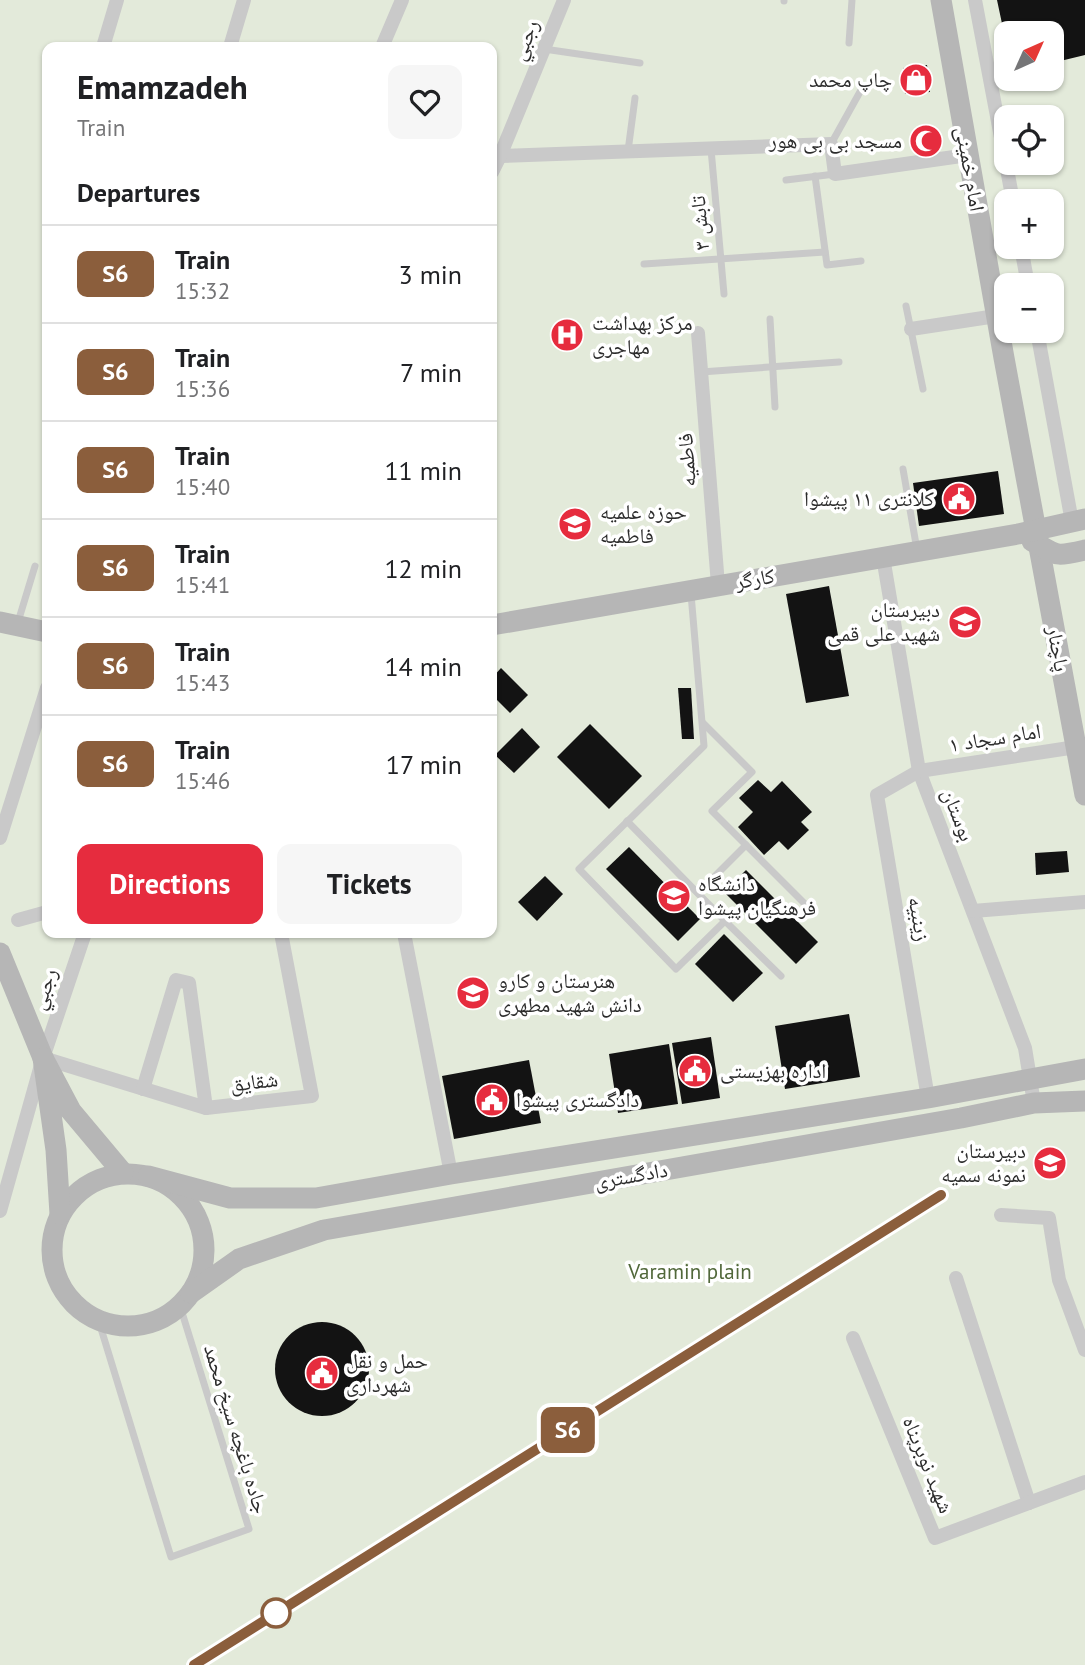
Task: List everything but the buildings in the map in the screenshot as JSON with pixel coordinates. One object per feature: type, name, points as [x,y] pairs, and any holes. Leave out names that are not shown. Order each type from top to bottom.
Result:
[{"type":"main road","name":"امام خمینی","points":[[941,0],[994,305]]},
{"type":"main road","name":"امام خمینی","points":[[1000,343],[1030,536]]},
{"type":"main road","name":"کارگر","points":[[497,624],[917,551],[1030,536],[1079,520]]},
{"type":"main road","points":[[1030,536],[1049,552],[1061,555],[1085,550]]},
{"type":"main road","name":"پاچنار","points":[[1030,536],[1045,579],[1081,760],[1085,795]]},
{"type":"main road","points":[[1045,579],[1061,555]]},
{"type":"main road","points":[[8,624],[42,631]]},
{"type":"main road","points":[[0,953],[43,1058],[71,1111],[123,1173]]},
{"type":"main road","points":[[43,1058],[56,1150],[60,1214]]},
{"type":"main road","name":"دادگستری","points":[[148,1176],[230,1198],[316,1198],[928,1098],[1085,1069]]},
{"type":"main road","name":"دادگستری","points":[[186,1300],[239,1259],[324,1230],[947,1121],[1034,1103],[1085,1101]]},
{"type":"main road","points":[[123,1173],[148,1176],[172,1187],[189,1204],[200,1224],[204,1248],[201,1271],[186,1300],[151,1323],[125,1327],[99,1322],[78,1308],[61,1288],[52,1264],[51,1238],[60,1214],[76,1193],[97,1179],[123,1173]]},
{"type":"street","points":[[104,42],[117,0]]},
{"type":"street","points":[[231,42],[244,0]]},
{"type":"street","points":[[384,42],[402,0]]},
{"type":"street","name":"رجبي","points":[[497,153],[564,0]]},
{"type":"street","points":[[975,0],[1011,189]]},
{"type":"street","points":[[497,155],[831,144],[835,174],[968,155]]},
{"type":"street","points":[[911,329],[994,317]]},
{"type":"street","name":"فاطميه","points":[[698,333],[718,585]]},
{"type":"street","points":[[1040,343],[1079,520]]},
{"type":"street","name":"بوستان","points":[[883,557],[919,771],[1025,1048],[1034,1103]]},
{"type":"street","points":[[0,838],[42,704]]},
{"type":"street","name":"امام سجاد ۱","points":[[919,771],[1081,760]]},
{"type":"street","name":"زينبيه","points":[[919,771],[877,795],[928,1098]]},
{"type":"street","points":[[972,911],[1085,902]]},
{"type":"street","points":[[18,920],[42,913]]},
{"type":"street","name":"رجبي","points":[[0,1210],[43,1058],[83,938]]},
{"type":"street","name":"شقايق","points":[[43,1058],[206,1108],[312,1096],[287,938]]},
{"type":"street","points":[[405,938],[451,1174]]},
{"type":"street","points":[[143,1089],[176,979],[190,983],[206,1108]]},
{"type":"street","points":[[1001,1215],[1049,1218],[1059,1280],[1085,1350]]},
{"type":"street","points":[[956,1278],[1029,1503]]},
{"type":"street","name":"شهید نوبرپناه","points":[[853,1338],[935,1538],[1085,1482]]},
{"type":"lane","points":[[849,43],[852,0]]},
{"type":"lane","points":[[544,49],[640,63]]},
{"type":"lane","points":[[831,144],[861,90]]},
{"type":"lane","points":[[628,152],[635,98]]},
{"type":"lane","name":"تابش ۳","points":[[711,149],[724,294]]},
{"type":"lane","points":[[786,180],[835,174]]},
{"type":"lane","points":[[815,176],[827,265],[861,261]]},
{"type":"lane","points":[[644,264],[825,251]]},
{"type":"lane","points":[[906,306],[923,389]]},
{"type":"lane","points":[[770,319],[775,408]]},
{"type":"lane","points":[[701,372],[839,362]]},
{"type":"lane","points":[[904,469],[917,551]]},
{"type":"lane","points":[[8,624],[35,566]]},
{"type":"lane","points":[[690,590],[704,746],[579,869],[676,969],[725,921]]},
{"type":"lane","points":[[703,723],[752,772],[712,811],[811,911]]},
{"type":"lane","points":[[627,821],[781,976]]},
{"type":"lane","points":[[698,893],[746,845]]},
{"type":"lane","name":"جاده باغچه سیخ محمد","points":[[99,1322],[171,1557],[249,1529],[186,1300]]},
{"type":"green space","name":"Varamin plain","points":[[0,0],[1085,0],[1085,1665],[0,1665]]},
{"type":"railway","points":[[194,1665],[941,1195]]},
{"type":"train","name":"S6","points":[[194,1665],[941,1195]]},
{"type":"place","name":"چاپ محمد","points":[[916,80]]},
{"type":"place","name":"مسجد بی بی هور","points":[[926,141]]},
{"type":"place","name":"مرکز بهداشت مهاجری","points":[[567,335]]},
{"type":"place","name":"کلانتری ۱۱ پیشوا","points":[[959,499]]},
{"type":"place","name":"حوزه علمیه فاطمیه","points":[[575,524]]},
{"type":"place","name":"دبیرستان شهید علی قمی","points":[[965,622]]},
{"type":"place","name":"دانشگاه فرهنگیان پیشوا","points":[[674,896]]},
{"type":"place","name":"هنرستان و کارو دانش شهید مطهری","points":[[473,993]]},
{"type":"place","name":"اداره بهزیستی","points":[[695,1071]]},
{"type":"place","name":"دادگستری پیشوا","points":[[492,1100]]},
{"type":"place","name":"دبیرستان نمونه سمیه","points":[[1050,1163]]},
{"type":"place","name":"حمل و نقل شهرداری","points":[[322,1373]]}]
